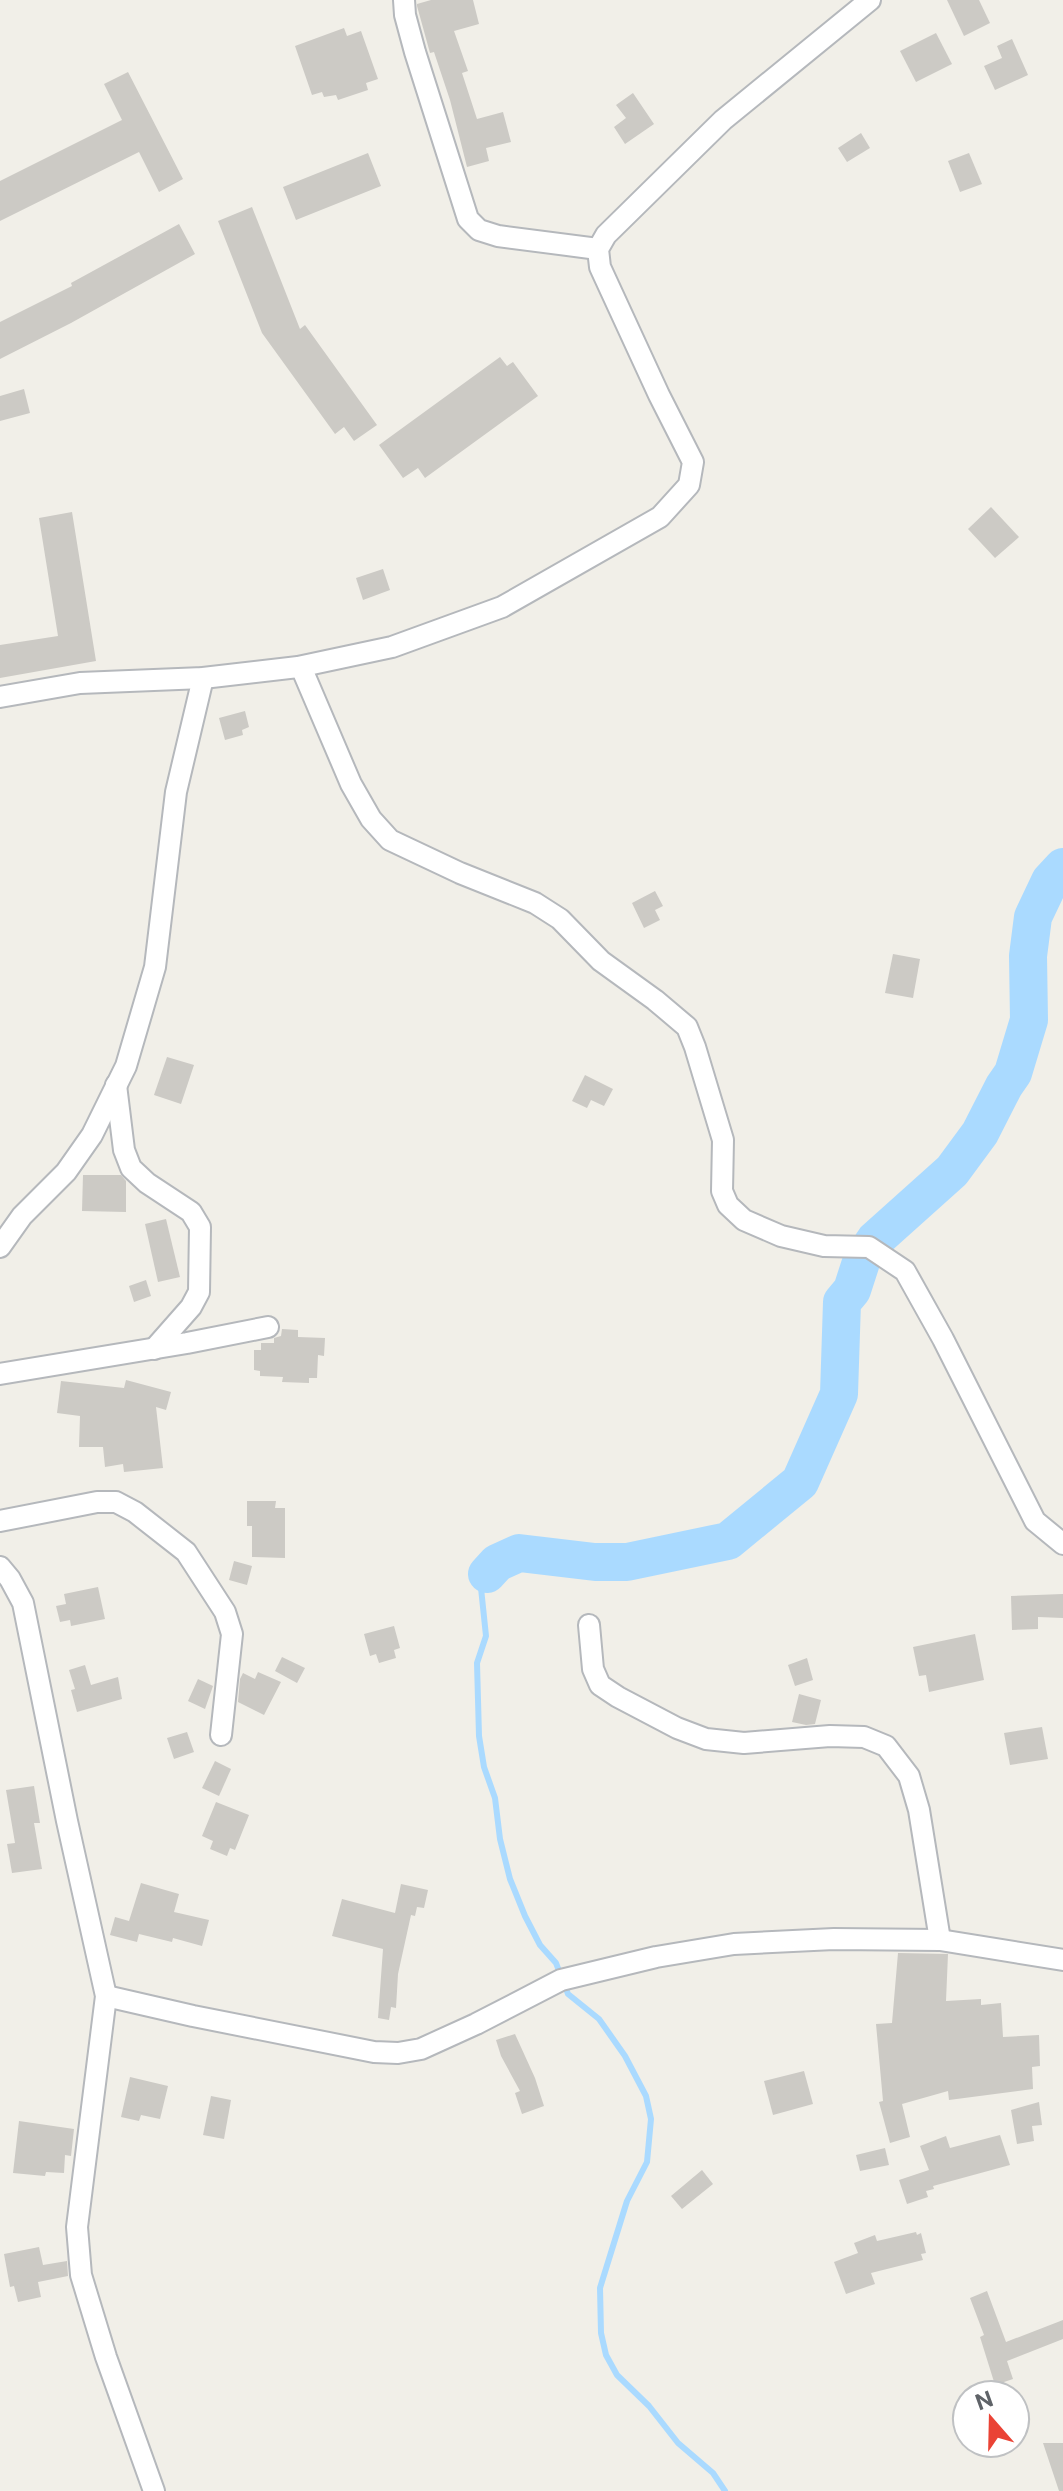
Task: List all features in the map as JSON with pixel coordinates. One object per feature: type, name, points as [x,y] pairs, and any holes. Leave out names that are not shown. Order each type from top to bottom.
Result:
[{"type":"street","points":[[404,0],[415,52],[468,219],[479,230],[498,236],[598,249]]},
{"type":"street","points":[[0,697],[80,683],[203,678],[301,667],[392,647],[502,607],[660,517],[689,485],[693,462],[600,267],[598,249],[606,235],[723,120],[870,0]]},
{"type":"street","points":[[301,667],[351,784],[371,819],[390,840],[535,903],[560,919],[601,961],[687,1027],[723,1140],[722,1191],[728,1205],[744,1220],[781,1236],[824,1246],[869,1247],[905,1271],[1035,1521],[1063,1544]]},
{"type":"street","points":[[0,1247],[22,1216],[66,1172],[92,1135],[126,1066],[155,967],[176,792],[203,678]]},
{"type":"street","points":[[116,1085],[124,1150],[131,1168],[147,1183],[191,1212],[200,1227],[199,1292],[191,1307],[154,1349]]},
{"type":"street","points":[[0,1374],[268,1327]]},
{"type":"street","points":[[0,1521],[97,1502],[116,1502],[135,1512],[186,1552],[225,1612],[232,1634],[221,1735]]},
{"type":"street","points":[[0,1567],[23,1603],[106,1996],[77,2227],[81,2275],[131,2431],[154,2491]]},
{"type":"street","points":[[589,1625],[593,1669],[600,1685],[677,1728],[706,1739],[744,1743],[830,1736],[864,1737],[886,1746],[909,1776],[919,1810],[940,1940]]},
{"type":"street","points":[[106,1996],[374,2052],[398,2053],[421,2049],[561,1980],[656,1957],[734,1944],[834,1939],[940,1940],[1063,1960]]},
{"type":"building","points":[[431,0],[473,0],[479,24],[454,31],[468,71],[462,73],[477,119],[503,112],[511,142],[486,148],[489,161],[467,167],[450,100],[434,52],[430,53],[417,6]]},
{"type":"building","points":[[947,0],[979,0],[990,23],[964,36]]},
{"type":"building","points":[[344,28],[347,36],[361,31],[378,79],[366,83],[368,90],[338,100],[336,95],[324,97],[322,92],[312,95],[295,46]]},
{"type":"building","points":[[936,33],[952,64],[916,82],[900,51]]},
{"type":"building","points":[[1012,39],[1028,75],[995,90],[984,66],[1002,58],[997,46]]},
{"type":"building","points":[[128,72],[183,179],[159,192],[139,152],[0,221],[0,181],[122,120],[104,84]]},
{"type":"building","points":[[633,93],[654,124],[625,144],[614,127],[626,118],[616,105]]},
{"type":"building","points":[[861,133],[870,148],[847,162],[838,148]]},
{"type":"building","points":[[368,153],[381,186],[296,220],[283,187]]},
{"type":"building","points":[[969,153],[982,184],[960,192],[948,161]]},
{"type":"building","points":[[252,207],[300,329],[305,325],[377,425],[354,441],[344,427],[335,434],[262,333],[218,221]]},
{"type":"building","points":[[179,224],[195,254],[0,359],[0,322],[72,286],[71,283]]},
{"type":"building","points":[[500,357],[507,366],[513,362],[538,396],[425,478],[418,468],[403,478],[379,445]]},
{"type":"building","points":[[24,389],[30,413],[0,421],[0,396]]},
{"type":"building","points":[[991,507],[1019,537],[995,558],[968,529]]},
{"type":"building","points":[[72,512],[96,661],[0,678],[0,645],[58,636],[39,518]]},
{"type":"building","points":[[383,569],[390,590],[363,600],[356,578]]},
{"type":"building","points":[[245,711],[249,727],[242,730],[243,735],[225,740],[219,718]]},
{"type":"building","points":[[655,891],[663,906],[655,910],[660,920],[644,928],[632,903]]},
{"type":"building","points":[[893,954],[920,959],[913,998],[885,993]]},
{"type":"building","points":[[167,1057],[194,1065],[181,1104],[154,1095]]},
{"type":"building","points":[[585,1075],[613,1089],[604,1106],[591,1100],[587,1108],[572,1101]]},
{"type":"building","points":[[83,1175],[121,1175],[126,1181],[126,1212],[82,1211]]},
{"type":"building","points":[[166,1219],[180,1277],[158,1282],[145,1224]]},
{"type":"building","points":[[146,1280],[151,1296],[134,1302],[129,1286]]},
{"type":"building","points":[[282,1329],[298,1330],[298,1337],[325,1338],[324,1356],[318,1355],[317,1378],[309,1378],[309,1383],[282,1382],[283,1377],[260,1376],[260,1371],[254,1370],[254,1350],[261,1350],[261,1343],[274,1343],[274,1338],[281,1336]]},
{"type":"building","points":[[126,1380],[171,1392],[166,1410],[156,1407],[163,1468],[124,1472],[123,1464],[105,1467],[103,1447],[79,1447],[80,1416],[57,1413],[61,1381],[124,1388]]},
{"type":"building","points":[[247,1501],[276,1501],[275,1508],[285,1508],[285,1558],[252,1557],[252,1526],[247,1526]]},
{"type":"building","points":[[234,1561],[252,1566],[247,1585],[229,1580]]},
{"type":"building","points":[[98,1587],[105,1619],[71,1626],[70,1620],[60,1622],[56,1606],[66,1604],[64,1594]]},
{"type":"building","points":[[1063,1594],[1063,1618],[1038,1617],[1038,1629],[1012,1630],[1011,1596]]},
{"type":"building","points":[[394,1626],[400,1648],[394,1650],[396,1658],[379,1663],[376,1654],[370,1656],[364,1634]]},
{"type":"building","points":[[975,1634],[984,1680],[929,1692],[926,1675],[919,1676],[913,1647]]},
{"type":"building","points":[[282,1657],[305,1668],[297,1683],[275,1671]]},
{"type":"building","points":[[807,1658],[813,1680],[795,1686],[788,1665]]},
{"type":"building","points":[[85,1665],[91,1685],[118,1677],[122,1699],[77,1712],[69,1670]]},
{"type":"building","points":[[258,1672],[281,1682],[264,1715],[238,1702],[243,1673],[255,1679]]},
{"type":"building","points":[[198,1679],[213,1686],[205,1709],[188,1701]]},
{"type":"building","points":[[799,1694],[821,1700],[815,1724],[792,1722]]},
{"type":"building","points":[[1042,1727],[1048,1759],[1010,1765],[1004,1733]]},
{"type":"building","points":[[187,1732],[194,1752],[174,1759],[167,1738]]},
{"type":"building","points":[[215,1761],[231,1769],[219,1796],[202,1788]]},
{"type":"building","points":[[34,1786],[40,1823],[34,1823],[42,1869],[12,1873],[7,1844],[15,1843],[6,1790]]},
{"type":"building","points":[[216,1802],[249,1815],[235,1850],[230,1848],[227,1856],[210,1849],[213,1841],[202,1836]]},
{"type":"building","points":[[141,1883],[179,1894],[174,1912],[209,1920],[202,1946],[173,1938],[172,1942],[139,1934],[137,1942],[110,1935],[115,1917],[129,1921]]},
{"type":"building","points":[[401,1884],[428,1890],[424,1908],[417,1907],[415,1916],[411,1915],[398,1974],[396,2008],[391,2007],[389,2020],[378,2018],[383,1949],[332,1936],[342,1899],[395,1913]]},
{"type":"building","points":[[898,1953],[948,1954],[946,2001],[981,1999],[981,2005],[1001,2003],[1003,2037],[1039,2035],[1040,2066],[1032,2067],[1033,2089],[949,2100],[948,2091],[902,2104],[910,2137],[890,2143],[879,2102],[883,2101],[876,2024],[892,2023]]},
{"type":"building","points":[[515,2034],[544,2106],[522,2114],[515,2093],[520,2091],[496,2040]]},
{"type":"building","points":[[804,2071],[813,2104],[773,2115],[764,2081]]},
{"type":"building","points":[[130,2077],[168,2086],[160,2119],[141,2115],[139,2121],[121,2117]]},
{"type":"building","points":[[211,2096],[231,2100],[224,2139],[203,2135]]},
{"type":"building","points":[[1039,2102],[1042,2125],[1032,2126],[1034,2141],[1017,2144],[1011,2110]]},
{"type":"building","points":[[19,2121],[74,2129],[71,2156],[65,2155],[64,2173],[46,2172],[45,2176],[13,2173]]},
{"type":"building","points":[[1000,2135],[1010,2165],[933,2186],[934,2189],[926,2191],[928,2197],[907,2204],[899,2180],[929,2170],[920,2146],[946,2136],[950,2148]]},
{"type":"building","points":[[885,2148],[889,2165],[860,2171],[856,2155]]},
{"type":"building","points":[[702,2170],[713,2184],[682,2209],[671,2196]]},
{"type":"building","points":[[916,2232],[917,2235],[921,2233],[926,2253],[921,2254],[923,2260],[871,2273],[875,2284],[846,2294],[834,2262],[858,2253],[854,2243],[875,2235],[877,2241]]},
{"type":"building","points":[[39,2247],[43,2265],[67,2261],[68,2276],[38,2282],[41,2297],[18,2302],[14,2286],[10,2287],[4,2254]]},
{"type":"building","points":[[987,2291],[1006,2342],[1063,2320],[1063,2339],[1007,2361],[1013,2379],[993,2379],[980,2337],[984,2335],[970,2298]]},
{"type":"building","points":[[1043,2443],[1063,2443],[1063,2491],[1059,2491]]},
{"type":"waterway","points":[[487,1574],[497,1563],[519,1553],[595,1562],[627,1562],[728,1541],[800,1482],[839,1394],[842,1302],[852,1290],[862,1259],[875,1240],[952,1171],[980,1133],[1013,1073],[1029,1020],[1028,956],[1033,917],[1050,881],[1063,867]]},
{"type":"waterway","points":[[487,1574],[481,1588],[486,1636],[477,1663],[479,1736],[484,1767],[495,1798],[500,1839],[510,1879],[525,1916],[540,1945],[556,1963],[568,1994],[599,2019],[625,2056],[646,2096],[651,2119],[647,2162],[627,2201],[600,2288],[601,2333],[606,2355],[617,2375],[649,2406],[678,2443],[713,2473],[725,2491]]}]
